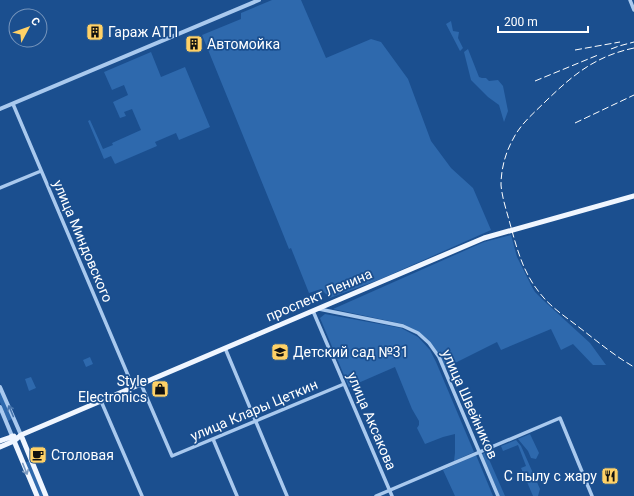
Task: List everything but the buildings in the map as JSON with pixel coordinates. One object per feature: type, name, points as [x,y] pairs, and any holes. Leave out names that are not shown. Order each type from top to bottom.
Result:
[{"type":"main road","name":"проспект Ленина","points":[[0,441],[21,435],[484,238],[634,196]]},
{"type":"main road","points":[[21,435],[46,496]]},
{"type":"main road","name":"проспект Ленина","points":[[0,447],[13,438]]},
{"type":"main road","points":[[13,438],[37,496]]},
{"type":"street","points":[[0,109],[259,0]]},
{"type":"street","points":[[630,0],[634,10]]},
{"type":"street","name":"улица Миндовского","points":[[13,104],[133,387]]},
{"type":"street","points":[[0,188],[41,171]]},
{"type":"street","name":"улица Аксакова","points":[[316,310],[344,384],[392,496]]},
{"type":"street","name":"улица Швейников","points":[[316,310],[403,326],[418,333],[429,343],[439,357],[498,496]]},
{"type":"street","points":[[225,348],[287,496]]},
{"type":"street","name":"улица Клары Цеткин","points":[[141,384],[172,456],[344,384]]},
{"type":"street","points":[[0,387],[21,435]]},
{"type":"street","points":[[101,401],[142,496]]},
{"type":"street","points":[[0,407],[13,438]]},
{"type":"street","points":[[376,496],[560,418],[592,496]]},
{"type":"street","points":[[214,438],[237,496]]},
{"type":"shaded area","points":[[272,0],[301,0],[326,58],[371,39],[381,42],[408,79],[431,141],[451,168],[473,188],[491,230],[381,279],[330,298],[321,289],[309,293],[291,248],[289,249],[202,35],[241,19],[241,13]]},
{"type":"shaded area","points":[[451,21],[453,31],[459,32],[458,38],[463,48],[460,51],[446,24]]},
{"type":"shaded area","points":[[468,49],[479,77],[486,78],[489,81],[498,80],[503,86],[508,111],[504,122],[499,105],[488,97],[471,80],[464,52]]},
{"type":"shaded area","points":[[151,52],[161,77],[185,67],[210,127],[179,140],[176,133],[155,142],[157,146],[115,164],[111,156],[104,159],[88,121],[90,120],[103,149],[113,145],[112,143],[141,130],[132,109],[124,112],[126,116],[120,118],[113,102],[128,95],[124,85],[112,90],[104,72]]},
{"type":"shaded area","points":[[511,235],[517,257],[535,292],[590,343],[606,365],[593,365],[573,344],[561,350],[551,329],[501,350],[497,342],[445,368],[436,350],[415,330],[403,324],[333,309],[484,242]]},
{"type":"shaded area","points":[[325,314],[401,328],[418,337],[430,350],[436,362],[474,452],[454,461],[455,434],[425,444],[417,428],[419,421],[412,409],[395,367],[349,387],[320,318]]},
{"type":"shaded area","points":[[90,357],[93,364],[86,367],[83,360]]},
{"type":"shaded area","points":[[31,377],[36,388],[29,391],[25,379]]},
{"type":"shaded area","points":[[0,390],[12,419],[8,421],[0,402]]},
{"type":"shaded area","points":[[530,434],[539,453],[536,459],[531,458],[528,451],[518,439]]},
{"type":"shaded area","points":[[516,440],[521,446],[540,489],[538,496],[533,496],[521,468],[526,466],[518,445],[503,451],[501,446]]},
{"type":"shaded area","points":[[494,449],[496,454],[488,457],[505,496],[500,496],[482,454]]},
{"type":"shaded area","points":[[476,455],[493,496],[455,496],[443,470]]},
{"type":"shaded area","points":[[29,461],[44,496],[39,496],[25,463]]},
{"type":"railway","points":[[575,50],[620,42]]},
{"type":"railway","points":[[611,49],[634,42]]},
{"type":"railway","points":[[634,48],[620,51],[586,67],[547,100],[528,119],[515,135],[505,157],[501,179],[502,194],[514,239],[520,258],[533,284],[558,312],[607,349],[634,367]]},
{"type":"railway","points":[[535,81],[598,55]]},
{"type":"railway","points":[[575,123],[634,95]]},
{"type":"place","name":"Гараж АТП","points":[[95,32]]},
{"type":"place","name":"Автомойка","points":[[194,44]]},
{"type":"place","name":"Детский сад №31","points":[[280,352]]},
{"type":"place","name":"Style Electronics","points":[[160,389]]},
{"type":"place","name":"Столовая","points":[[38,455]]},
{"type":"place","name":"С пылу с жару","points":[[610,476]]}]
